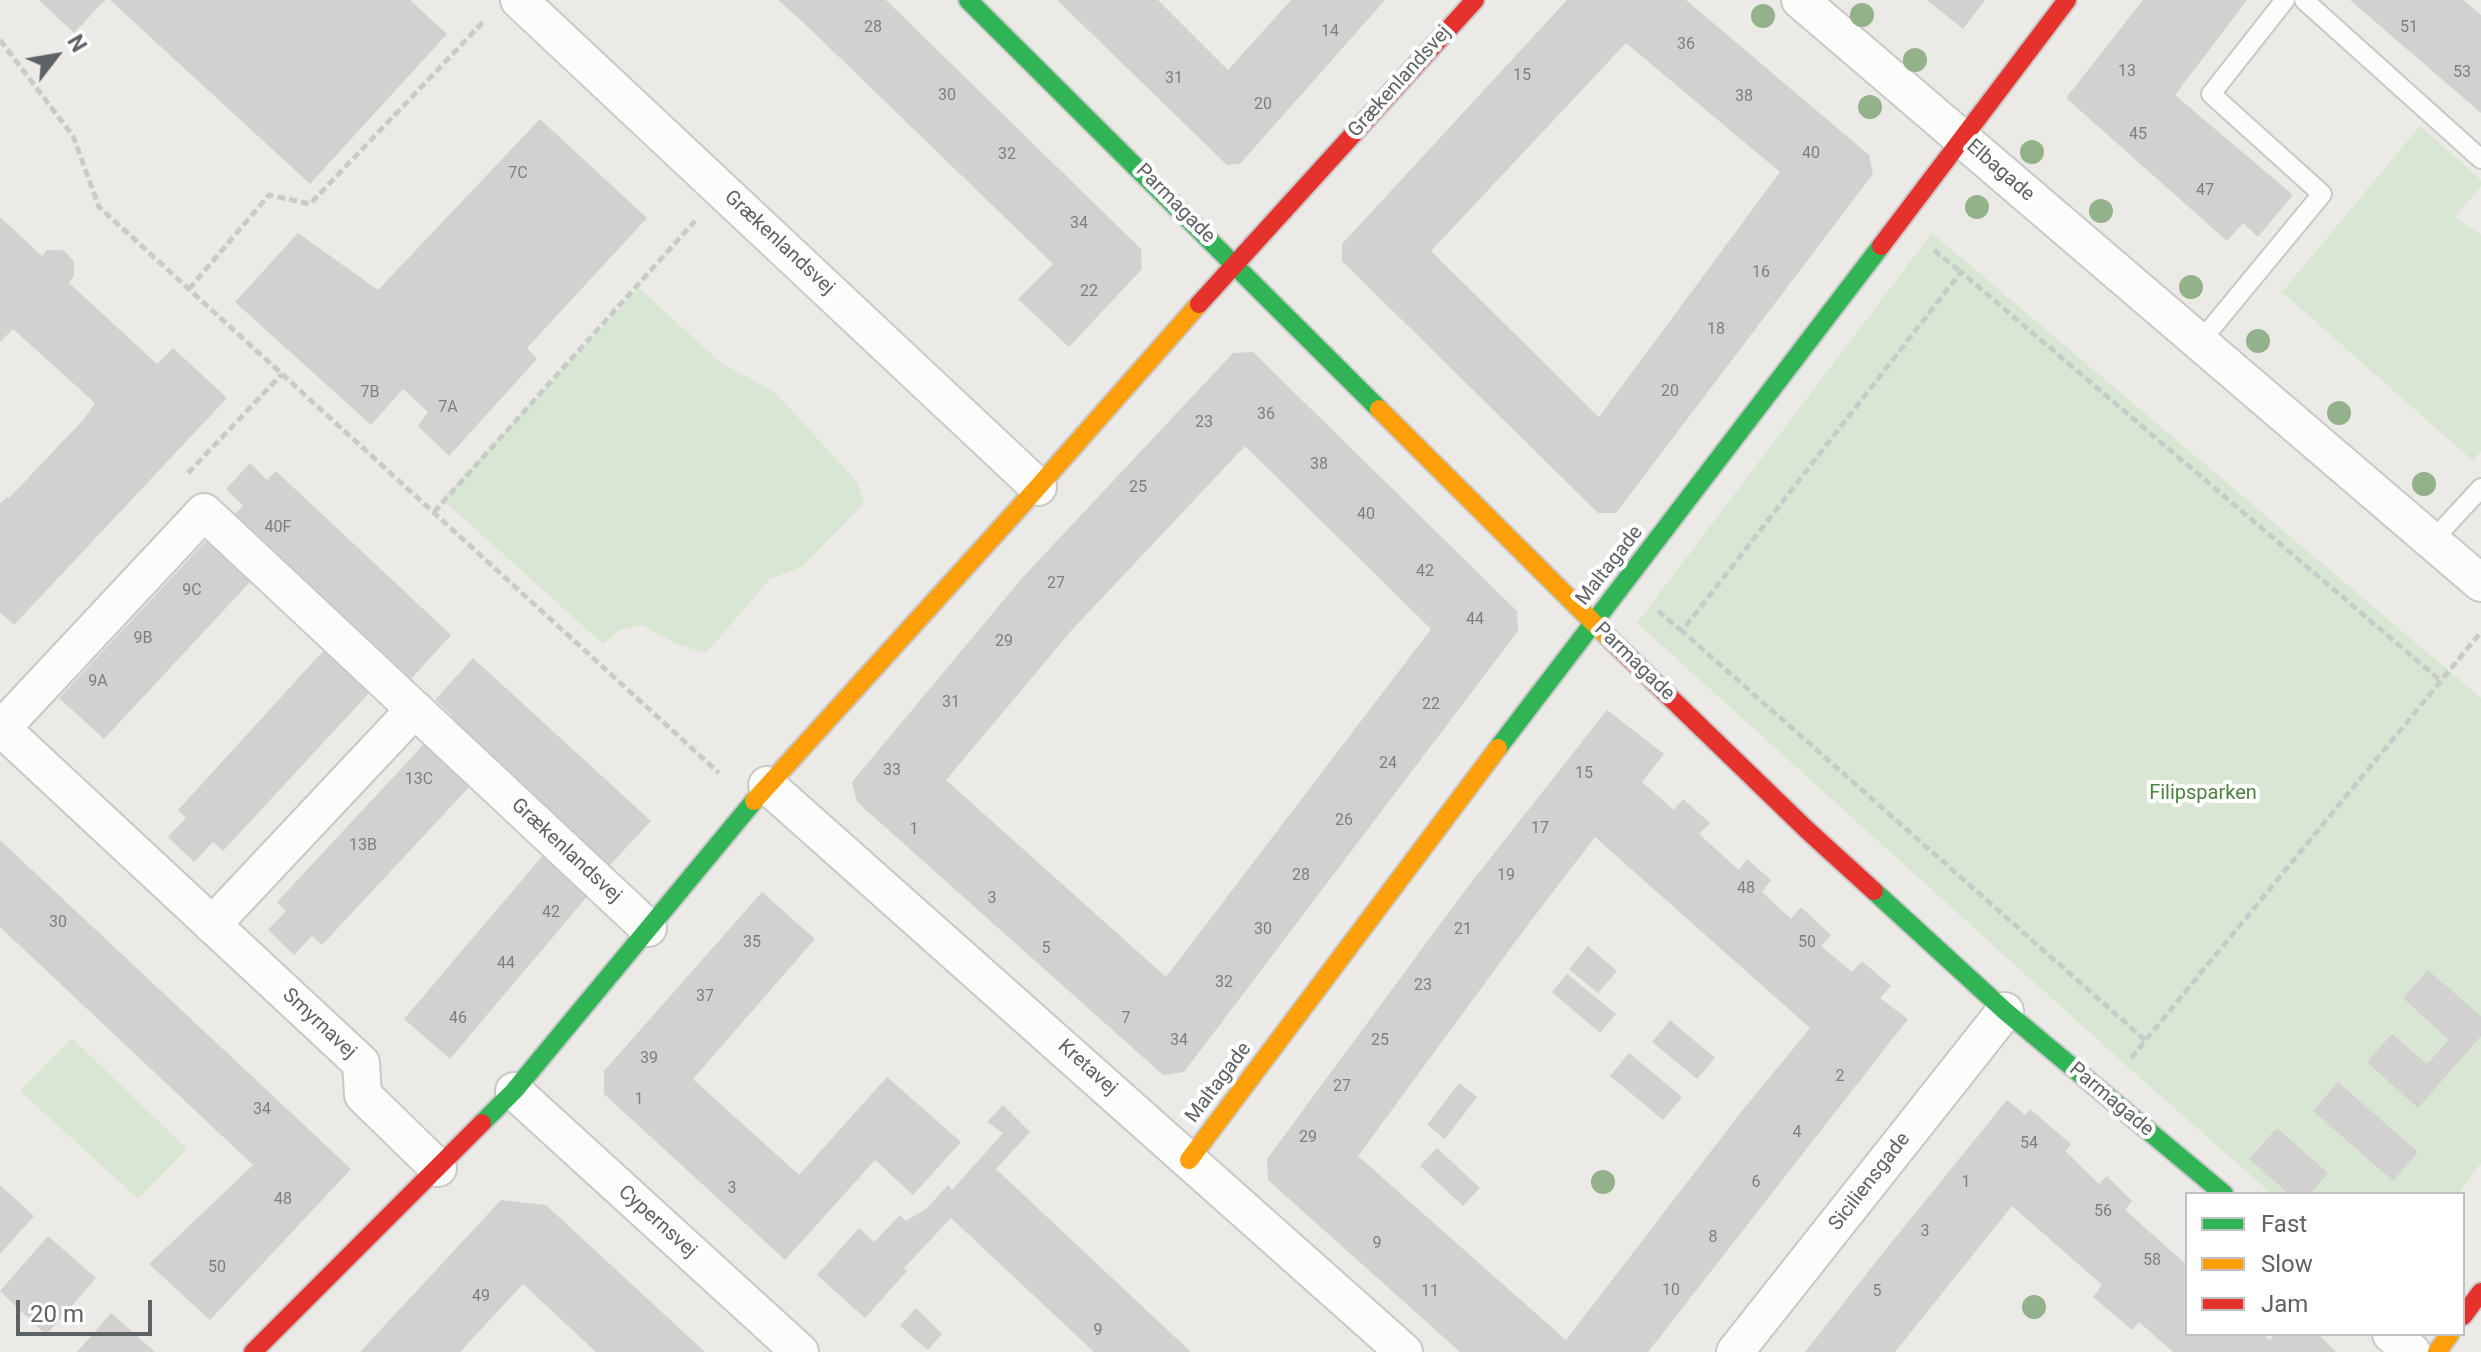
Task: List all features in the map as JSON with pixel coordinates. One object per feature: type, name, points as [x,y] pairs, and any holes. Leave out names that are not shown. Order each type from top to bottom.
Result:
[{"type":"street","name":"Parmagade","points":[[968,0],[1593,622],[1806,829],[2005,1011],[2222,1192]]},
{"type":"street","name":"Grækenlandsvej","points":[[253,1352],[514,1091],[760,794],[1038,487],[1234,263],[1475,0]]},
{"type":"street","name":"Elbagade","points":[[1800,0],[2481,583]]},
{"type":"street","name":"Maltagade","points":[[1189,1160],[1593,622],[2067,0]]},
{"type":"street","name":"Grækenlandsvej","points":[[506,6],[722,191],[1038,487]]},
{"type":"street","name":"Grækenlandsvej","points":[[204,512],[648,928]]},
{"type":"street","name":"Smyrnavej","points":[[204,512],[1,728],[361,1063],[363,1095],[438,1168]]},
{"type":"street","points":[[212,925],[415,709]]},
{"type":"street","name":"Kretavej","points":[[760,794],[1189,1160],[1404,1352]]},
{"type":"street","name":"Siciliensgade","points":[[1735,1352],[2005,1011]]},
{"type":"street","name":"Cypernsvej","points":[[514,1091],[800,1352]]},
{"type":"street","points":[[2465,1313],[2481,1292]]},
{"type":"street","points":[[2393,1336],[2412,1352]]},
{"type":"lane","points":[[2200,342],[2322,194],[2211,94],[2285,0]]},
{"type":"lane","points":[[2304,0],[2481,159]]},
{"type":"lane","points":[[2431,542],[2481,488]]},
{"type":"path","points":[[189,289],[269,195],[310,204],[506,6]]},
{"type":"path","points":[[0,40],[73,136],[99,207],[434,512],[760,794]]},
{"type":"path","points":[[434,512],[722,191]]},
{"type":"path","points":[[2145,1040],[1682,631],[1961,272],[2441,681]]},
{"type":"path","points":[[2102,1092],[2481,632]]},
{"type":"green space","points":[[2420,126],[2481,180],[2481,186],[2455,217],[2481,235],[2481,451],[2473,461],[2282,292]]},
{"type":"green space","name":"Filipsparken","points":[[1932,233],[2481,698],[2481,1163],[2459,1192],[2270,1192],[1637,623]]},
{"type":"green space","points":[[639,288],[721,363],[776,393],[857,482],[864,503],[803,566],[770,579],[706,653],[674,643],[643,625],[619,630],[603,644],[442,499]]},
{"type":"green space","points":[[72,1038],[187,1149],[138,1199],[20,1091]]},
{"type":"building","points":[[39,0],[105,0],[74,33]]},
{"type":"building","points":[[110,0],[410,0],[447,34],[310,184]]},
{"type":"building","points":[[778,0],[886,0],[1141,249],[1142,269],[1069,347],[1018,299],[1053,264]]},
{"type":"building","points":[[1057,0],[1158,0],[1228,70],[1291,0],[1385,0],[1240,164],[1227,165]]},
{"type":"building","points":[[1567,0],[1686,0],[1869,155],[1873,174],[1616,513],[1598,513],[1342,261],[1342,244]],"holes":[[[1626,43],[1780,172],[1599,417],[1431,251]]]},
{"type":"building","points":[[1927,0],[1985,0],[1963,29]]},
{"type":"building","points":[[2143,0],[2247,0],[2175,95],[2293,195],[2258,237],[2243,223],[2227,241],[2066,98]]},
{"type":"building","points":[[2350,0],[2463,0],[2481,15],[2481,113]]},
{"type":"building","points":[[540,119],[647,218],[527,348],[537,359],[449,456],[418,426],[428,412],[403,389],[371,425],[235,302],[298,233],[378,290]]},
{"type":"building","points":[[0,217],[42,256],[47,250],[63,250],[74,261],[74,276],[69,283],[157,364],[173,348],[227,398],[14,625],[0,612],[0,504],[84,419],[95,403],[13,329],[0,342]]},
{"type":"building","points":[[1253,352],[1517,611],[1518,631],[1184,1072],[1163,1075],[857,802],[852,782],[1023,577],[1233,353]],"holes":[[[1245,446],[1431,629],[1166,977],[946,780],[1071,631]]]},
{"type":"building","points":[[250,463],[267,480],[276,471],[451,635],[411,679],[234,515],[243,506],[226,489]]},
{"type":"building","points":[[207,540],[251,581],[104,739],[59,698]]},
{"type":"building","points":[[324,650],[370,692],[223,851],[213,842],[194,862],[168,837],[186,818],[178,810]]},
{"type":"building","points":[[473,658],[651,821],[609,866],[435,700]]},
{"type":"building","points":[[1607,710],[1664,754],[1642,782],[1674,810],[1683,799],[1710,823],[1699,834],[1739,870],[1747,859],[1771,880],[1762,892],[1791,919],[1801,907],[1831,935],[1821,946],[1852,972],[1862,961],[1891,986],[1880,998],[1908,1019],[1648,1352],[1460,1352],[1268,1180],[1267,1159],[1466,889]],"holes":[[[1595,837],[1810,1028],[1738,1116],[1566,1340],[1358,1156]]]},
{"type":"building","points":[[425,743],[471,785],[322,945],[312,936],[294,955],[268,930],[286,911],[277,902]]},
{"type":"building","points":[[0,840],[351,1169],[210,1320],[149,1264],[253,1165],[0,927]]},
{"type":"building","points":[[544,854],[590,893],[450,1059],[404,1019]]},
{"type":"building","points":[[762,892],[815,939],[693,1079],[799,1175],[887,1077],[961,1142],[913,1195],[875,1160],[785,1260],[604,1094],[604,1071]]},
{"type":"building","points":[[1588,946],[1617,971],[1598,993],[1569,969]]},
{"type":"building","points":[[2428,970],[2481,1016],[2481,1036],[2418,1108],[2367,1062],[2392,1034],[2427,1064],[2449,1040],[2403,998]]},
{"type":"building","points":[[1567,974],[1616,1014],[1600,1033],[1552,992]]},
{"type":"building","points":[[1670,1020],[1715,1058],[1697,1079],[1652,1042]]},
{"type":"building","points":[[1629,1053],[1682,1097],[1663,1120],[1610,1076]]},
{"type":"building","points":[[2338,1082],[2418,1152],[2393,1181],[2313,1111]]},
{"type":"building","points":[[1459,1083],[1477,1097],[1445,1139],[1427,1125]]},
{"type":"building","points":[[2007,1100],[2025,1115],[2030,1109],[2071,1144],[2065,1151],[2099,1184],[2107,1176],[2132,1201],[2125,1210],[2185,1263],[2185,1336],[2265,1336],[2270,1340],[2273,1336],[2320,1336],[2336,1352],[2173,1352],[2139,1322],[2132,1330],[2093,1297],[2102,1285],[2012,1206],[1895,1352],[1805,1352]]},
{"type":"building","points":[[1003,1105],[1030,1132],[996,1169],[1191,1352],[1094,1352],[951,1218],[904,1268],[907,1271],[865,1318],[817,1275],[859,1228],[874,1242],[900,1215],[906,1221],[927,1208],[948,1185],[952,1190],[1003,1133],[987,1122]]},
{"type":"building","points":[[2277,1128],[2328,1173],[2312,1192],[2287,1192],[2249,1159]]},
{"type":"building","points":[[1437,1148],[1480,1188],[1463,1206],[1420,1166]]},
{"type":"building","points":[[0,1185],[34,1216],[0,1254]]},
{"type":"building","points":[[501,1200],[546,1205],[705,1352],[596,1352],[523,1284],[460,1352],[360,1352]]},
{"type":"building","points":[[48,1236],[96,1278],[46,1335],[0,1291]]},
{"type":"building","points":[[916,1308],[942,1334],[928,1350],[900,1326]]},
{"type":"building","points":[[111,1313],[155,1352],[77,1352]]},
{"type":"traffic: fast","points":[[968,0],[1379,409]]},
{"type":"traffic: fast","points":[[1498,748],[1881,246]]},
{"type":"traffic: fast","points":[[482,1123],[514,1091],[754,801]]},
{"type":"traffic: fast","points":[[1874,891],[2005,1011],[2222,1192]]},
{"type":"traffic: slow","points":[[754,801],[1199,304]]},
{"type":"traffic: slow","points":[[1379,409],[1619,648]]},
{"type":"traffic: slow","points":[[1189,1160],[1498,748]]},
{"type":"traffic: slow","points":[[2437,1352],[2449,1336]]},
{"type":"traffic: jam","points":[[1199,304],[1475,0]]},
{"type":"traffic: jam","points":[[1881,246],[2067,0]]},
{"type":"traffic: jam","points":[[1619,648],[1874,891]]},
{"type":"traffic: jam","points":[[253,1352],[482,1123]]},
{"type":"traffic: jam","points":[[2465,1313],[2481,1292]]}]
